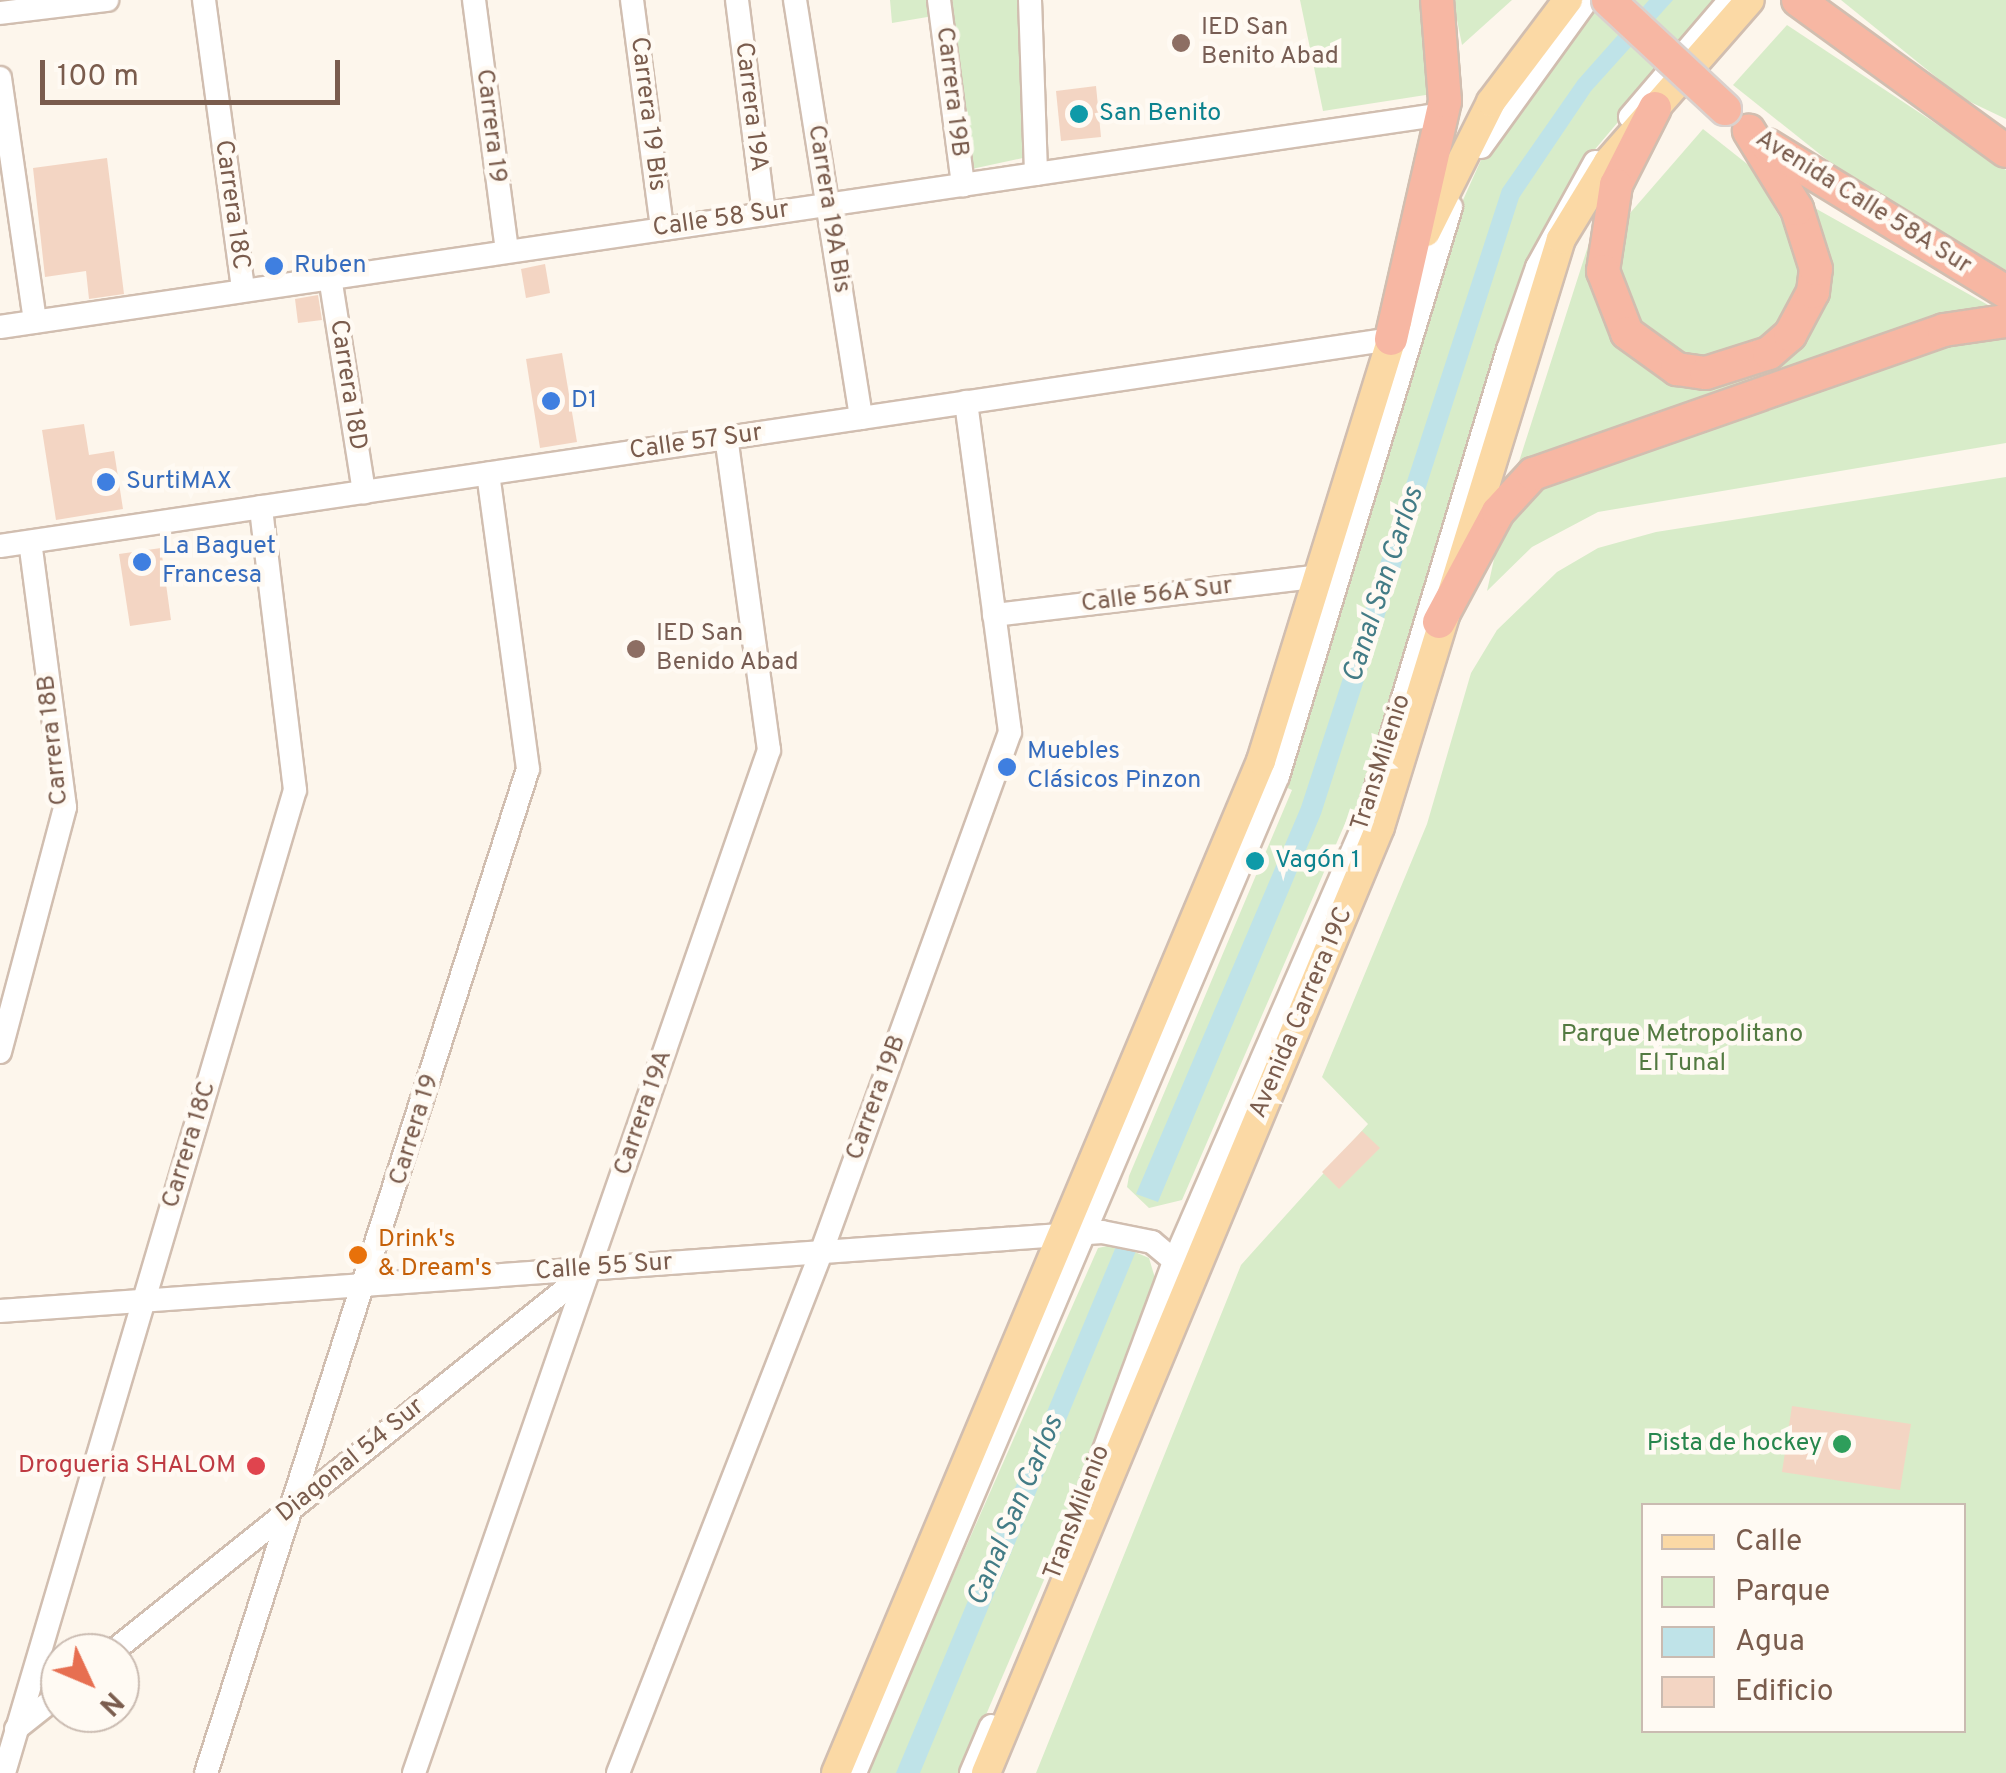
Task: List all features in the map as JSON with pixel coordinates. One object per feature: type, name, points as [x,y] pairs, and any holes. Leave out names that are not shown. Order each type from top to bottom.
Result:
[{"type":"highway","points":[[1391,339],[1442,114],[1447,49],[1437,0]]},
{"type":"highway","name":"Avenida Calle 58A Sur","points":[[1608,0],[1749,131],[2006,292]]},
{"type":"highway","points":[[1807,8],[1942,109],[2006,151]]},
{"type":"highway","points":[[1655,108],[1616,185],[1602,271],[1627,334],[1677,370],[1706,373],[1769,352],[1790,336],[1814,292],[1804,224],[1749,131]]},
{"type":"highway","points":[[1942,109],[2006,128]]},
{"type":"highway","points":[[1439,622],[1498,512],[1532,474],[1928,335],[2006,321]]},
{"type":"main road","points":[[836,1773],[1074,1234],[1262,761],[1391,339],[1455,165],[1490,102],[1568,0]]},
{"type":"main road","name":"Avenida Carrera 19C","points":[[986,1773],[1182,1270],[1380,826],[1439,622],[1561,239],[1589,186],[1750,0]]},
{"type":"street","points":[[0,13],[107,0]]},
{"type":"street","name":"Carrera 18C","points":[[204,0],[242,290]]},
{"type":"street","name":"Carrera 19","points":[[474,0],[506,251]]},
{"type":"street","name":"Carrera 19 Bis","points":[[632,0],[662,229]]},
{"type":"street","name":"Carrera 19A","points":[[736,0],[764,214]]},
{"type":"street","name":"Carrera 19A Bis","points":[[794,0],[861,418]]},
{"type":"street","name":"Carrera 19B","points":[[938,0],[962,185]]},
{"type":"street","points":[[1030,0],[1036,174]]},
{"type":"street","points":[[856,1773],[1074,1234],[1278,776],[1447,217],[1488,134],[1587,0]]},
{"type":"street","name":"TransMilenio","points":[[971,1773],[1366,820],[1537,268],[1580,182],[1730,0]]},
{"type":"street","points":[[0,78],[35,322]]},
{"type":"street","name":"Calle 58 Sur","points":[[0,327],[1442,114]]},
{"type":"street","name":"Carrera 18D","points":[[330,277],[364,492]]},
{"type":"street","name":"Calle 57 Sur","points":[[0,546],[1391,339]]},
{"type":"street","name":"Carrera 19B","points":[[618,1773],[821,1252],[1010,732],[966,402]]},
{"type":"street","name":"Carrera 19A","points":[[414,1773],[768,750],[726,438]]},
{"type":"street","name":"Carrera 19","points":[[206,1773],[366,1284],[528,769],[488,474]]},
{"type":"street","name":"Carrera 18C","points":[[4,1773],[8,1735],[144,1300],[296,790],[261,508]]},
{"type":"street","name":"Carrera 18B","points":[[0,1052],[66,807],[30,542]]},
{"type":"street","name":"Calle 56A Sur","points":[[994,616],[1319,576]]},
{"type":"street","name":"Calle 55 Sur","points":[[0,1310],[1074,1234],[1139,1236],[1182,1270]]},
{"type":"street","name":"Diagonal 54 Sur","points":[[136,1633],[591,1270]]},
{"type":"street","points":[[8,1735],[40,1710]]},
{"type":"green space","points":[[890,0],[1020,0],[1023,158],[967,170],[945,14],[892,23]]},
{"type":"green space","points":[[1300,0],[1427,0],[1432,94],[1323,111]]},
{"type":"green space","points":[[1453,0],[1512,0],[1462,45]]},
{"type":"green space","points":[[1597,0],[1721,0],[1591,154],[1553,216],[1360,816],[1350,812],[1182,1200],[1149,1208],[1127,1187],[1129,1176],[1292,790],[1281,785],[1450,229],[1485,151]]},
{"type":"green space","points":[[1841,0],[2006,0],[2006,119],[1962,98]]},
{"type":"green space","points":[[1787,25],[2006,170],[2006,270],[1846,175],[1733,85]]},
{"type":"green space","points":[[1703,129],[1751,167],[1803,258],[1803,290],[1786,322],[1760,346],[1723,362],[1664,355],[1620,303],[1611,235]]},
{"type":"green space","points":[[1813,207],[1997,310],[1515,474],[1589,243],[1608,327],[1631,357],[1660,374],[1800,342],[1831,279]]},
{"type":"green space","points":[[1980,334],[2006,338],[2006,443],[1598,512],[1532,547],[1487,591],[1498,541],[1539,488]]},
{"type":"green space","name":"Parque Metropolitano El Tunal","points":[[2006,477],[2006,1773],[1036,1773],[1241,1265],[1368,1124],[1322,1077],[1427,824],[1471,673],[1497,630],[1557,572],[1598,548],[1656,532]]},
{"type":"green space","points":[[1116,1244],[1149,1258],[1155,1278],[1077,1503],[961,1773],[866,1773],[1098,1248]]},
{"type":"water","name":"Canal San Carlos","points":[[1649,0],[1673,0],[1591,91],[1519,198],[1321,814],[1158,1202],[1136,1194],[1301,807],[1502,189],[1578,80]]},
{"type":"water","name":"Canal San Carlos","points":[[1117,1244],[1136,1251],[920,1773],[896,1773]]},
{"type":"building","name":"San Benito","points":[[1096,86],[1101,137],[1061,141],[1056,91]]},
{"type":"building","points":[[107,158],[124,294],[89,299],[86,271],[45,277],[33,168]]},
{"type":"building","points":[[545,264],[550,293],[526,298],[521,269]]},
{"type":"building","points":[[318,295],[322,320],[298,323],[295,299]]},
{"type":"building","name":"D1","points":[[562,353],[577,442],[540,448],[526,359]]},
{"type":"building","points":[[84,424],[89,455],[114,451],[123,509],[56,520],[42,430]]},
{"type":"building","points":[[161,548],[171,620],[130,626],[119,554]]},
{"type":"building","points":[[1362,1131],[1380,1148],[1339,1189],[1322,1172]]},
{"type":"building","points":[[1792,1406],[1911,1424],[1900,1490],[1782,1472]]},
{"type":"place","name":"IED San Benito Abad","points":[[1181,43]]},
{"type":"place","name":"San Benito","points":[[1079,114]]},
{"type":"place","name":"Ruben","points":[[274,266]]},
{"type":"place","name":"D1","points":[[551,401]]},
{"type":"place","name":"SurtiMAX","points":[[106,482]]},
{"type":"place","name":"La Baguet Francesa","points":[[142,562]]},
{"type":"place","name":"IED San Benido Abad","points":[[636,649]]},
{"type":"place","name":"Muebles Clásicos Pinzon","points":[[1007,767]]},
{"type":"place","name":"Vagón 1","points":[[1255,861]]},
{"type":"place","name":"Drink's & Dream's","points":[[358,1255]]},
{"type":"place","name":"Pista de hockey","points":[[1842,1444]]},
{"type":"place","name":"Drogueria SHALOM","points":[[256,1466]]}]
